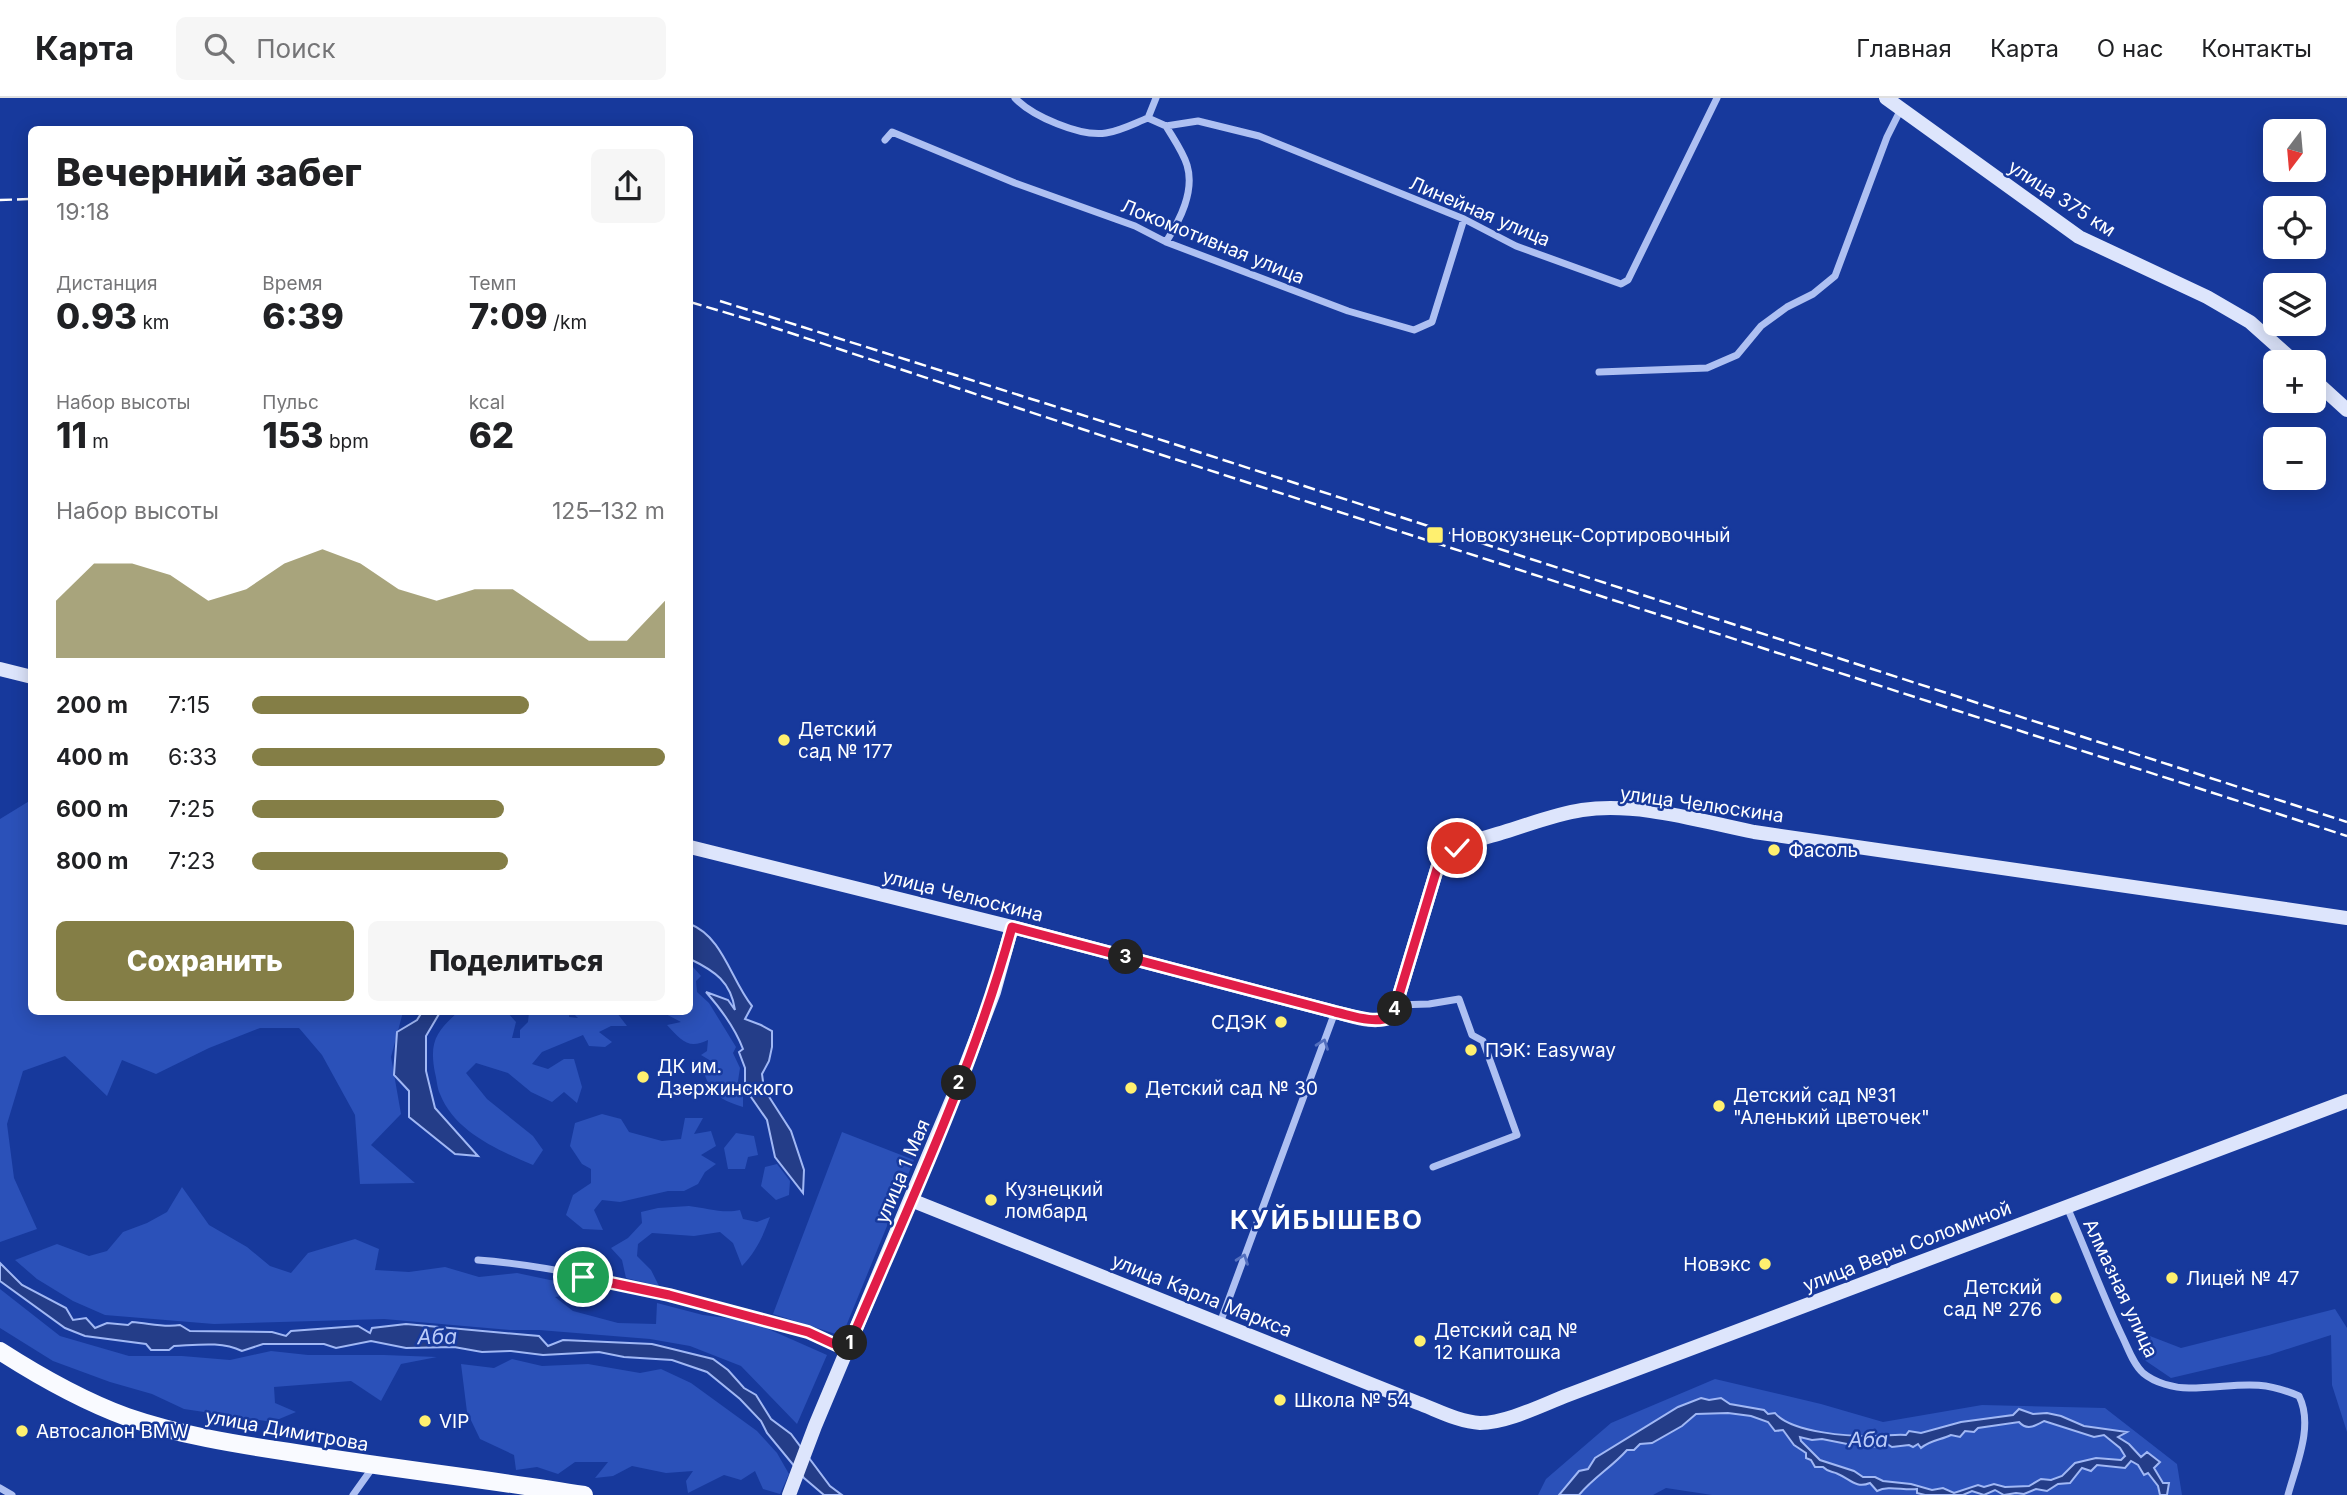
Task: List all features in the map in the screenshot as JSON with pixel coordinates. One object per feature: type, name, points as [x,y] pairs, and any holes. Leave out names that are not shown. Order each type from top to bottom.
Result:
[{"type":"main road","name":"улица Димитрова","points":[[0,1351],[48,1382],[129,1417],[196,1436],[373,1466],[584,1495]]},
{"type":"street","points":[[1016,98],[1044,117],[1081,132],[1107,133],[1148,118],[1156,98]]},
{"type":"street","name":"Линейная улица","points":[[1148,118],[1167,126],[1198,121],[1259,136],[1464,219],[1516,246],[1618,284],[1627,282],[1717,98]]},
{"type":"street","name":"улица 375 км","points":[[1886,98],[2079,237],[2207,297],[2250,322],[2282,350]]},
{"type":"street","points":[[1600,372],[1707,368],[1737,355],[1761,326],[1787,307],[1813,294],[1835,276],[1887,136],[1902,109]]},
{"type":"street","points":[[1167,126],[1186,163],[1190,179],[1178,224],[1167,242]]},
{"type":"street","name":"Локомотивная улица","points":[[885,140],[892,132],[1015,183],[1135,226],[1167,242],[1348,311],[1414,330],[1432,322],[1464,219]]},
{"type":"street","points":[[2326,391],[2347,410]]},
{"type":"street","points":[[0,669],[28,676]]},
{"type":"street","name":"улица Челюскина","points":[[693,848],[1368,1020],[1391,1017],[1440,859],[1457,848],[1535,822],[1583,810],[1656,813],[1767,834],[2347,918]]},
{"type":"street","name":"улица 1 Мая","points":[[789,1495],[994,992],[1012,927]]},
{"type":"street","points":[[1396,1005],[1429,1004],[1459,999],[1472,1035],[1483,1041],[1517,1135],[1433,1167]]},
{"type":"street","points":[[1220,1323],[1335,1012]]},
{"type":"street","name":"улица Веры Соломиной","points":[[1480,1423],[1502,1420],[1546,1404],[2347,1101]]},
{"type":"street","name":"улица Карла Маркса","points":[[911,1200],[1451,1416],[1480,1423]]},
{"type":"street","name":"Алмазная улица","points":[[2066,1206],[2136,1365],[2145,1374],[2159,1382],[2181,1388],[2255,1383],[2279,1387],[2300,1396],[2306,1409],[2305,1429],[2288,1495]]},
{"type":"street","points":[[478,1260],[520,1263],[669,1295],[808,1332],[847,1350]]},
{"type":"street","points":[[353,1495],[373,1466]]},
{"type":"street","points":[[0,1488],[12,1495]]},
{"type":"shaded area","points":[[28,802],[28,1015],[402,1015],[391,1057],[401,1114],[371,1145],[415,1183],[360,1184],[355,1115],[322,1055],[299,1028],[260,1028],[209,1048],[156,1074],[122,1060],[107,1096],[65,1056],[23,1071],[7,1124],[14,1178],[37,1229],[0,1242],[0,819]]},
{"type":"shaded area","points":[[693,967],[701,976],[696,981],[697,992],[709,1003],[736,1047],[733,1053],[740,1068],[738,1081],[743,1095],[743,1107],[719,1096],[707,1081],[704,1073],[716,1064],[701,1055],[707,1051],[708,1040],[690,1044],[667,1025],[681,1022],[668,1015],[693,1015]]},
{"type":"shaded area","points":[[455,1015],[510,1015],[516,1022],[512,1038],[520,1038],[520,1030],[528,1022],[529,1015],[569,1015],[578,1018],[575,1015],[619,1015],[627,1026],[611,1026],[599,1032],[612,1042],[605,1047],[589,1046],[583,1035],[542,1052],[532,1064],[548,1069],[564,1059],[574,1059],[582,1087],[577,1103],[564,1092],[552,1102],[531,1092],[508,1073],[476,1063],[466,1073],[487,1099],[533,1136],[543,1150],[533,1165],[479,1138],[456,1119],[447,1107],[440,1094],[433,1062],[436,1038]]},
{"type":"shaded area","points":[[602,1114],[621,1119],[629,1132],[662,1141],[681,1139],[685,1118],[703,1118],[694,1134],[711,1131],[716,1146],[701,1155],[716,1164],[705,1172],[698,1184],[684,1191],[668,1191],[620,1202],[602,1200],[594,1210],[603,1230],[583,1229],[566,1215],[573,1195],[591,1183],[591,1169],[582,1164],[570,1146],[575,1123]]},
{"type":"shaded area","points":[[842,1132],[914,1160],[842,1336],[773,1314]]},
{"type":"shaded area","points":[[736,1133],[754,1136],[758,1155],[748,1157],[745,1169],[728,1169],[724,1148]]},
{"type":"shaded area","points":[[777,1164],[790,1181],[789,1195],[776,1200],[761,1186],[765,1167]]},
{"type":"shaded area","points":[[182,1187],[209,1225],[247,1247],[270,1266],[291,1273],[308,1253],[355,1239],[379,1249],[375,1270],[409,1272],[445,1267],[479,1277],[517,1273],[581,1283],[604,1290],[555,1297],[573,1311],[618,1323],[656,1324],[657,1303],[703,1315],[750,1321],[827,1355],[797,1424],[741,1366],[690,1346],[650,1339],[384,1319],[214,1324],[105,1315],[73,1301],[37,1279],[15,1260],[57,1244],[89,1256],[107,1251],[123,1232],[167,1212]]},
{"type":"shaded area","points":[[689,1206],[721,1211],[740,1210],[743,1219],[757,1222],[770,1217],[759,1243],[742,1266],[733,1243],[720,1232],[694,1236],[652,1233],[638,1244],[637,1256],[651,1270],[659,1286],[626,1278],[622,1260],[611,1248],[628,1238],[642,1223],[641,1212]]},
{"type":"shaded area","points":[[0,1289],[60,1336],[129,1356],[230,1360],[271,1351],[308,1355],[437,1357],[401,1364],[381,1401],[351,1381],[274,1387],[275,1403],[296,1412],[272,1422],[184,1409],[152,1394],[53,1361],[0,1328]]},
{"type":"shaded area","points":[[2335,1309],[2347,1328],[2347,1432],[2332,1385],[2331,1335],[2269,1355],[2171,1378],[2143,1359],[2137,1331],[2181,1348]]},
{"type":"shaded area","points":[[512,1359],[542,1366],[588,1364],[640,1373],[661,1369],[691,1383],[757,1431],[777,1453],[789,1474],[780,1494],[763,1489],[755,1471],[741,1480],[724,1475],[688,1493],[686,1481],[693,1471],[666,1473],[632,1466],[613,1476],[595,1478],[608,1462],[575,1462],[558,1474],[537,1467],[516,1470],[514,1455],[480,1439],[467,1412],[461,1364],[494,1368]]},
{"type":"shaded area","points":[[1715,1379],[1883,1422],[1982,1405],[2105,1408],[2177,1464],[2182,1495],[1712,1495],[1666,1488],[1653,1495],[1538,1495],[1546,1479],[1611,1423]]},
{"type":"water","points":[[693,926],[701,930],[719,949],[752,1006],[745,1019],[772,1031],[769,1061],[762,1074],[764,1089],[791,1131],[804,1170],[803,1193],[775,1157],[767,1120],[749,1094],[745,1082],[745,1068],[739,1052],[743,1049],[727,1019],[706,992],[728,1000],[735,1010],[730,992],[720,978],[693,961]]},
{"type":"water","points":[[420,1015],[438,1015],[426,1036],[426,1071],[435,1108],[478,1156],[455,1154],[409,1117],[409,1091],[394,1075],[397,1032],[417,1020]]},
{"type":"water","name":"Аба","points":[[0,1263],[22,1285],[66,1308],[73,1320],[86,1318],[95,1328],[107,1323],[128,1325],[132,1322],[162,1326],[180,1325],[190,1331],[272,1332],[286,1336],[291,1331],[358,1326],[370,1333],[372,1328],[406,1324],[539,1336],[548,1346],[563,1340],[652,1344],[713,1359],[728,1370],[744,1388],[756,1395],[771,1419],[791,1434],[830,1486],[842,1495],[824,1495],[804,1478],[767,1433],[761,1421],[740,1399],[707,1372],[672,1360],[624,1357],[599,1352],[543,1355],[511,1351],[482,1352],[454,1347],[406,1348],[371,1341],[336,1348],[324,1344],[263,1344],[242,1351],[209,1344],[151,1350],[146,1344],[85,1336],[65,1328],[0,1281]]},
{"type":"water","name":"Аба","points":[[1701,1398],[1721,1398],[1730,1404],[1764,1410],[1768,1414],[1775,1413],[1783,1420],[1808,1429],[1867,1436],[1906,1435],[1909,1431],[1921,1433],[1961,1422],[2013,1415],[2019,1409],[2033,1414],[2047,1413],[2084,1426],[2127,1432],[2118,1437],[2141,1457],[2147,1452],[2160,1462],[2154,1468],[2163,1483],[2169,1483],[2167,1495],[2160,1495],[2158,1486],[2148,1473],[2144,1475],[2138,1465],[2131,1461],[2125,1468],[2097,1465],[2091,1471],[2082,1468],[2070,1483],[2058,1484],[2047,1491],[2036,1489],[2024,1494],[2004,1495],[1995,1490],[1984,1495],[1972,1491],[1963,1495],[1925,1495],[1917,1493],[1917,1489],[1886,1488],[1877,1491],[1870,1483],[1857,1484],[1823,1467],[1815,1467],[1811,1460],[1806,1458],[1806,1453],[1794,1445],[1783,1430],[1775,1431],[1768,1422],[1751,1416],[1728,1413],[1696,1414],[1682,1426],[1652,1443],[1640,1444],[1634,1450],[1627,1450],[1579,1495],[1559,1495],[1579,1471],[1588,1469],[1595,1458],[1678,1407]],"holes":[[[2044,1421],[2094,1437],[2104,1435],[2120,1448],[2125,1456],[2121,1460],[2096,1458],[2075,1463],[2062,1476],[2051,1480],[2041,1479],[2029,1486],[1978,1485],[1954,1493],[1943,1488],[1932,1490],[1911,1484],[1883,1481],[1875,1477],[1863,1477],[1854,1471],[1820,1460],[1800,1437],[1882,1448],[1887,1444],[1892,1447],[1913,1447],[1918,1444],[1921,1448],[1951,1435],[1960,1437],[1965,1431],[1974,1432],[1978,1428],[2019,1422],[2031,1427]]]},
{"type":"railway","points":[[0,200],[28,199]]},
{"type":"railway","points":[[720,301],[1149,436],[2347,822]]},
{"type":"railway","points":[[693,303],[2347,836]]},
{"type":"place","name":"Новокузнецк-Сортировочный","points":[[1435,535]]},
{"type":"place","name":"Детский сад № 177","points":[[784,740]]},
{"type":"place","name":"Фасоль","points":[[1774,850]]},
{"type":"place","name":"СДЭК","points":[[1281,1022]]},
{"type":"place","name":"ПЭК: Easyway","points":[[1471,1050]]},
{"type":"place","name":"ДК им. Дзержинского","points":[[643,1077]]},
{"type":"place","name":"Детский сад № 30","points":[[1131,1088]]},
{"type":"place","name":"Детский сад №31 \"Аленький цветочек\"","points":[[1719,1106]]},
{"type":"place","name":"Кузнецкий ломбард","points":[[991,1200]]},
{"type":"place","name":"Новэкс","points":[[1765,1264]]},
{"type":"place","name":"Лицей № 47","points":[[2172,1278]]},
{"type":"place","name":"Детский сад № 276","points":[[2056,1298]]},
{"type":"place","name":"Детский сад № 12 Капитошка","points":[[1420,1341]]},
{"type":"place","name":"Школа № 54","points":[[1280,1400]]},
{"type":"place","name":"VIP","points":[[425,1421]]},
{"type":"place","name":"Автосалон BMW","points":[[22,1431]]},
{"type":"district","name":"КУЙБЫШЕВО","points":[[1327,1220]]},
{"type":"route","points":[[583,1277],[669,1295],[808,1332],[847,1350],[961,1078],[994,992],[1012,927],[1335,1012],[1368,1020],[1384,1020],[1391,1017],[1396,1005],[1440,859],[1457,848]]}]
